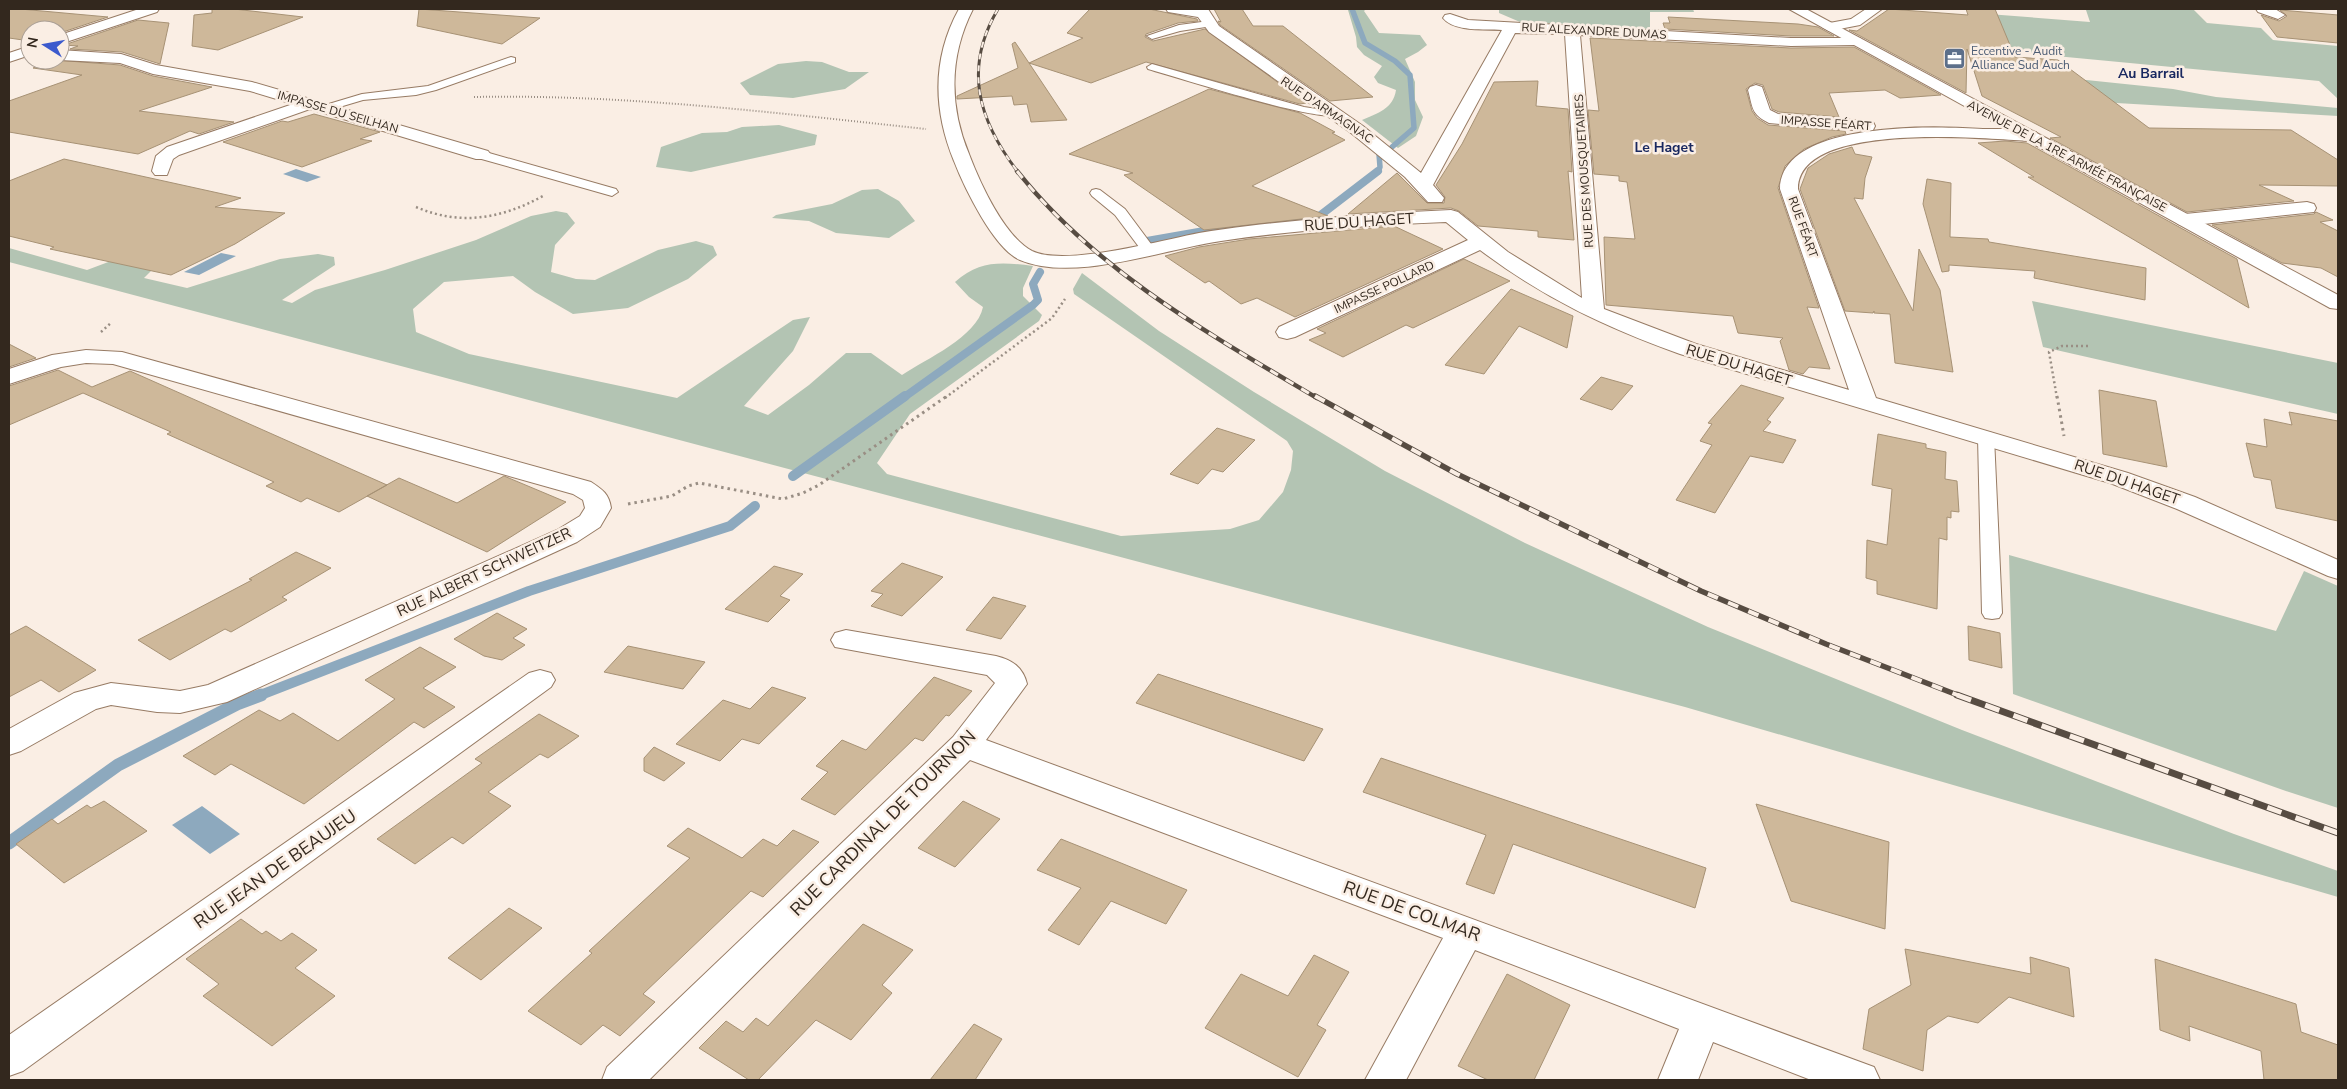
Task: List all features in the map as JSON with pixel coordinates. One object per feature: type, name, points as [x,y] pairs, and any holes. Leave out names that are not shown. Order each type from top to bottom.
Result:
[{"type":"street","points":[[70,37],[152,9]]},
{"type":"street","name":"RUE DU HAGET","points":[[966,9],[950,43],[946,71],[946,101],[951,131],[966,172],[1012,246],[1018,251],[1040,259],[1067,262],[1219,235],[1273,229],[1451,216],[1480,242],[1594,312],[1688,349],[2068,462],[2186,503],[2338,570]]},
{"type":"street","points":[[1173,9],[1204,16]]},
{"type":"street","name":"AVENUE DE LA 1RE ARMÉE FRANÇAISE","points":[[1796,9],[2338,304]]},
{"type":"street","points":[[1829,27],[1855,22],[1875,9]]},
{"type":"street","points":[[2263,9],[2278,15]]},
{"type":"street","name":"RUE D'ARMAGNAC","points":[[1204,16],[1268,70],[1388,152],[1424,185],[1451,216]]},
{"type":"street","points":[[1450,18],[1466,24],[1521,27]]},
{"type":"street","name":"RUE ALEXANDRE DUMAS","points":[[1424,185],[1510,30],[1521,27],[1791,42],[1855,41]]},
{"type":"street","name":"RUE DES MOUSQUETAIRES","points":[[1572,29],[1594,312]]},
{"type":"street","name":"IMPASSE DU SEILHAN","points":[[70,56],[121,59],[152,69],[252,87],[482,155]]},
{"type":"street","name":"IMPASSE FÉART","points":[[1756,90],[1762,113],[1775,119],[1914,131]]},
{"type":"street","points":[[161,171],[165,156],[173,151],[318,106]]},
{"type":"street","name":"RUE FÉART","points":[[1866,403],[1789,189],[1790,175],[1796,165],[1806,157],[1834,143],[1914,131],[2030,136]]},
{"type":"street","points":[[2186,220],[2307,208]]},
{"type":"street","name":"IMPASSE POLLARD","points":[[1287,332],[1480,242]]},
{"type":"street","points":[[9,377],[37,366],[69,357],[114,356],[582,488],[596,497],[598,508]]},
{"type":"street","name":"RUE ALBERT SCHWEITZER","points":[[9,743],[85,701],[111,694],[157,702],[180,702],[216,694],[567,536],[590,521],[598,508]]},
{"type":"street","name":"RUE CARDINAL DE TOURNON","points":[[622,1080],[965,745],[1011,684],[1009,675],[996,666],[846,640]]},
{"type":"street","name":"RUE JEAN DE BEAUJEU","points":[[9,1058],[540,680]]},
{"type":"street","name":"RUE DE COLMAR","points":[[965,745],[1466,931],[1859,1080]]},
{"type":"street","points":[[1385,1080],[1466,931]]},
{"type":"street","points":[[1678,1080],[1702,1021]]},
{"type":"lane","points":[[1152,36],[1179,28],[1204,16]]},
{"type":"lane","points":[[318,106],[362,97],[424,90],[511,60]]},
{"type":"lane","points":[[1152,67],[1302,110],[1332,114]]},
{"type":"lane","name":"IMPASSE DU SEILHAN","points":[[482,155],[612,192]]},
{"type":"lane","points":[[1096,193],[1120,212],[1147,248]]},
{"type":"lane","points":[[1986,438],[1992,613]]},
{"type":"path","points":[[467,97],[521,96],[676,103],[951,131]]},
{"type":"path","points":[[416,207],[439,216],[459,219],[481,219],[503,215],[524,207],[569,180]]},
{"type":"path","points":[[598,508],[672,496],[688,486],[699,484],[783,499],[803,493],[819,485],[924,413],[1023,341],[1052,318],[1065,299]]},
{"type":"path","points":[[2068,462],[2049,352],[2054,348],[2066,346],[2088,346]]},
{"type":"green space","points":[[1345,9],[1366,9],[1364,11],[1379,33],[1420,35],[1427,45],[1405,59],[1415,82],[1415,100],[1423,117],[1416,136],[1398,148],[1362,120],[1384,110],[1392,102],[1396,90],[1378,83],[1374,77],[1382,66],[1364,55],[1357,47],[1348,10]]},
{"type":"green space","points":[[1499,9],[1693,9],[1694,12],[1650,12],[1650,29],[1520,22],[1499,13]]},
{"type":"green space","points":[[2072,9],[2193,9],[2207,23],[2261,28],[2273,40],[2338,46],[2338,99],[2319,81],[1993,50],[1975,13],[2090,22],[2086,10]]},
{"type":"green space","points":[[806,61],[822,62],[849,72],[869,72],[845,89],[793,98],[750,95],[740,83],[778,64]]},
{"type":"green space","points":[[2067,78],[2173,89],[2216,97],[2338,108],[2338,116],[2065,100]]},
{"type":"green space","points":[[779,125],[817,135],[815,145],[691,172],[656,167],[661,147],[702,133],[727,132],[742,127]]},
{"type":"green space","points":[[878,189],[899,201],[915,221],[889,238],[836,233],[809,221],[772,218],[776,215],[832,204],[862,190]]},
{"type":"green space","points":[[556,211],[567,213],[575,223],[555,245],[551,272],[576,279],[595,280],[658,250],[696,241],[713,246],[717,255],[688,279],[628,308],[573,314],[535,292],[513,276],[444,282],[413,309],[416,332],[469,354],[677,398],[793,320],[810,317],[793,351],[744,406],[768,415],[809,385],[846,353],[871,353],[902,375],[949,346],[971,328],[979,318],[983,307],[969,297],[955,282],[973,270],[991,264],[1033,266],[1023,288],[1023,296],[1042,315],[1039,321],[910,414],[877,463],[887,474],[1121,536],[1230,529],[1259,520],[1283,492],[1291,470],[1293,451],[1287,441],[1074,294],[1073,289],[1082,273],[1159,331],[1254,392],[1385,471],[1525,543],[1708,627],[1962,730],[2234,834],[2338,871],[2338,897],[1685,707],[9,262],[9,248],[87,270],[151,246],[175,247],[144,278],[187,288],[280,259],[318,254],[334,257],[335,265],[282,300],[292,303],[315,290],[385,270],[476,240],[531,216]]},
{"type":"green space","points":[[2032,301],[2338,363],[2338,414],[2043,347]]},
{"type":"green space","points":[[2009,555],[2276,631],[2304,571],[2338,586],[2338,808],[2013,694]]},
{"type":"water","points":[[296,169],[321,177],[307,182],[283,174]]},
{"type":"water","points":[[221,253],[236,256],[199,275],[184,272]]},
{"type":"water","points":[[202,806],[240,834],[210,854],[172,825]]},
{"type":"building","points":[[9,9],[108,17],[70,30],[70,20],[20,20],[20,40],[9,38]]},
{"type":"building","points":[[212,9],[234,9],[303,17],[218,50],[192,46],[194,15],[212,13]]},
{"type":"building","points":[[419,9],[540,18],[502,44],[417,26]]},
{"type":"building","points":[[1090,9],[1149,9],[1197,19],[1198,21],[1178,23],[1146,34],[1145,37],[1153,41],[1205,29],[1306,103],[1300,104],[1146,62],[1091,83],[1029,63],[1083,38],[1067,33]]},
{"type":"building","points":[[1214,9],[1242,9],[1253,26],[1283,26],[1373,97],[1330,101],[1220,25],[1218,21],[1221,22]]},
{"type":"building","points":[[1889,9],[1968,15],[1966,9],[1995,9],[2015,57],[2058,60],[2149,128],[2291,130],[2338,160],[2338,186],[2259,185],[2294,201],[2187,212],[2050,138],[2061,137],[1982,96],[1967,49],[1966,93],[1849,30],[1857,31]]},
{"type":"building","points":[[2280,10],[2338,15],[2338,43],[2277,37],[2261,15],[2279,21],[2287,16]]},
{"type":"building","points":[[1668,17],[1798,24],[1818,27],[1834,36],[1791,36],[1665,29],[1663,23],[1670,23]]},
{"type":"building","points":[[138,20],[169,23],[160,64],[122,52],[70,49],[78,46],[70,45],[70,43]]},
{"type":"building","points":[[1590,38],[1791,48],[1854,47],[1941,95],[1900,98],[1885,90],[1829,93],[1839,117],[1779,112],[1772,109],[1763,85],[1755,83],[1746,89],[1752,111],[1757,118],[1768,125],[1845,131],[1846,134],[1832,137],[1804,149],[1785,166],[1778,188],[1819,308],[1807,307],[1830,369],[1809,367],[1803,374],[1789,370],[1780,341],[1783,338],[1738,333],[1733,316],[1606,305],[1604,237],[1635,239],[1627,182],[1619,181],[1619,176],[1594,174],[1588,110],[1599,111]]},
{"type":"building","points":[[1015,42],[1067,120],[1031,122],[1027,104],[1014,105],[1012,96],[957,99],[957,96],[1018,68],[1012,44]]},
{"type":"building","points":[[70,61],[120,65],[153,76],[212,87],[139,111],[234,122],[199,134],[190,131],[138,154],[9,132],[9,101],[82,75],[47,70],[70,70]]},
{"type":"building","points":[[1538,81],[1536,106],[1568,109],[1572,172],[1568,171],[1574,240],[1538,237],[1538,231],[1478,226],[1459,211],[1451,208],[1348,214],[1397,173],[1427,203],[1444,203],[1445,197],[1436,185],[1462,144],[1494,82]]},
{"type":"building","points":[[1209,89],[1300,113],[1335,132],[1332,133],[1345,140],[1252,186],[1328,216],[1204,230],[1124,175],[1133,173],[1069,154]]},
{"type":"building","points":[[314,114],[380,132],[360,139],[372,141],[302,167],[223,142],[282,121],[288,122]]},
{"type":"building","points":[[2005,141],[2027,143],[2237,259],[2249,308],[2028,177],[2034,177],[1978,143]]},
{"type":"building","points":[[1852,147],[1855,154],[1872,157],[1865,178],[1863,199],[1854,198],[1913,311],[1919,249],[1940,290],[1953,372],[1895,363],[1890,314],[1874,313],[1874,311],[1873,313],[1845,311],[1800,189],[1808,168],[1829,154]]},
{"type":"building","points":[[64,159],[241,198],[215,207],[285,213],[235,244],[171,275],[50,249],[54,247],[9,236],[9,181]]},
{"type":"building","points":[[1927,179],[1951,183],[1950,237],[1988,239],[1989,242],[2146,268],[2145,300],[2034,278],[2035,271],[1949,265],[1949,271],[1942,272],[1923,204]]},
{"type":"building","points":[[2316,212],[2333,220],[2320,222],[2338,231],[2338,277],[2321,268],[2282,263],[2212,225],[2314,214]]},
{"type":"building","points":[[1394,226],[1443,249],[1295,317],[1257,298],[1241,304],[1209,281],[1205,283],[1165,256],[1199,247],[1249,239]]},
{"type":"building","points":[[1464,259],[1510,281],[1413,328],[1406,325],[1343,357],[1309,340],[1326,333],[1317,329]]},
{"type":"building","points":[[1511,289],[1573,316],[1567,348],[1519,326],[1484,374],[1445,365]]},
{"type":"building","points":[[9,344],[36,358],[9,367]]},
{"type":"building","points":[[58,370],[92,387],[130,371],[387,485],[339,512],[307,498],[301,502],[266,486],[274,482],[167,434],[171,432],[83,393],[9,425],[9,386]]},
{"type":"building","points":[[1601,377],[1633,386],[1612,410],[1580,399]]},
{"type":"building","points":[[1741,385],[1784,398],[1767,420],[1771,422],[1763,431],[1796,440],[1783,463],[1750,456],[1715,513],[1676,500],[1712,445],[1700,441],[1712,424],[1708,423]]},
{"type":"building","points":[[2099,390],[2156,401],[2167,467],[2103,454]]},
{"type":"building","points":[[2289,412],[2338,421],[2338,521],[2276,508],[2271,480],[2254,477],[2246,443],[2267,447],[2264,419],[2292,425]]},
{"type":"building","points":[[1217,428],[1255,440],[1223,472],[1212,469],[1198,484],[1170,474]]},
{"type":"building","points":[[1878,434],[1926,444],[1926,448],[1946,452],[1945,479],[1957,481],[1959,512],[1951,511],[1951,518],[1947,517],[1947,540],[1939,538],[1937,609],[1877,594],[1877,581],[1866,578],[1867,540],[1887,545],[1892,489],[1872,485]]},
{"type":"building","points":[[504,476],[566,502],[487,552],[367,496],[399,478],[457,503]]},
{"type":"building","points":[[296,552],[331,568],[282,597],[287,600],[231,632],[225,629],[170,660],[138,640],[252,580],[249,579]]},
{"type":"building","points":[[902,563],[943,577],[902,616],[871,606],[883,594],[871,591]]},
{"type":"building","points":[[774,566],[803,574],[780,596],[790,600],[768,622],[725,609]]},
{"type":"building","points":[[993,597],[1026,606],[1001,639],[966,630]]},
{"type":"building","points":[[497,613],[527,629],[513,638],[525,645],[502,660],[484,656],[454,639]]},
{"type":"building","points":[[26,626],[96,670],[59,692],[41,680],[9,697],[9,635]]},
{"type":"building","points":[[1968,626],[2000,633],[2002,668],[1969,660]]},
{"type":"building","points":[[628,646],[705,662],[683,689],[604,672]]},
{"type":"building","points":[[420,647],[456,667],[423,688],[455,707],[424,728],[414,722],[304,804],[231,764],[215,775],[183,756],[259,710],[280,721],[293,713],[338,741],[395,699],[365,680]]},
{"type":"building","points":[[1158,674],[1323,729],[1304,761],[1136,703]]},
{"type":"building","points":[[934,677],[972,691],[949,716],[946,715],[923,741],[915,738],[835,815],[801,799],[828,772],[816,766],[842,740],[866,750]]},
{"type":"building","points":[[772,687],[806,698],[759,744],[742,739],[720,761],[676,744],[723,700],[750,709]]},
{"type":"building","points":[[539,714],[579,736],[548,758],[540,754],[488,792],[511,806],[463,844],[452,837],[415,864],[377,839],[482,763],[475,759]]},
{"type":"building","points":[[654,747],[685,763],[664,781],[644,771],[644,758]]},
{"type":"building","points":[[1381,758],[1706,868],[1695,908],[1513,844],[1494,894],[1466,884],[1486,835],[1363,792]]},
{"type":"building","points":[[104,801],[147,831],[64,883],[16,844],[52,819],[58,824],[87,805],[91,808]]},
{"type":"building","points":[[963,801],[1000,819],[955,867],[918,848]]},
{"type":"building","points":[[1756,804],[1889,842],[1885,929],[1791,901]]},
{"type":"building","points":[[688,828],[742,858],[763,839],[777,846],[793,830],[819,842],[763,897],[751,891],[643,994],[655,1002],[620,1036],[603,1025],[581,1045],[528,1011],[592,953],[589,951],[690,858],[667,846]]},
{"type":"building","points":[[1061,839],[1187,890],[1166,924],[1111,901],[1079,945],[1048,930],[1081,888],[1037,870]]},
{"type":"building","points":[[509,908],[542,928],[481,980],[448,958]]},
{"type":"building","points":[[241,919],[262,934],[266,931],[281,941],[292,933],[317,950],[295,968],[335,996],[272,1046],[203,996],[219,984],[186,959]]},
{"type":"building","points":[[863,924],[913,950],[882,985],[892,993],[851,1040],[816,1020],[758,1080],[749,1080],[699,1048],[726,1021],[743,1032],[756,1018],[768,1026]]},
{"type":"building","points":[[1905,949],[2031,974],[2030,957],[2069,968],[2074,1017],[2009,997],[1978,1023],[1948,1016],[1927,1030],[1923,1071],[1863,1049],[1869,1009],[1911,985]]},
{"type":"building","points":[[1314,955],[1349,972],[1317,1025],[1326,1030],[1298,1077],[1205,1028],[1241,974],[1288,996]]},
{"type":"building","points":[[2155,959],[2296,1004],[2301,1032],[2338,1045],[2338,1080],[2264,1080],[2261,1051],[2189,1026],[2190,1041],[2160,1030]]},
{"type":"building","points":[[1507,974],[1570,1005],[1534,1080],[1488,1080],[1458,1066]]},
{"type":"building","points":[[974,1024],[1002,1039],[975,1080],[930,1080]]},
{"type":"waterway","points":[[1352,9],[1365,43],[1395,61],[1410,75],[1414,128],[1392,147]]},
{"type":"waterway","points":[[1378,172],[1380,167],[1379,154]]},
{"type":"waterway","points":[[1147,241],[1227,227],[1318,217],[1378,171]]},
{"type":"waterway","points":[[903,398],[1033,305],[1038,300],[1033,284],[1040,272]]},
{"type":"waterway","points":[[793,476],[905,396]]},
{"type":"waterway","points":[[258,696],[529,591],[730,526],[755,506]]},
{"type":"waterway","points":[[9,843],[118,765],[237,704],[261,695]]},
{"type":"railway","points":[[998,9],[987,31],[981,52],[978,73],[980,93],[993,133],[1018,172]]},
{"type":"railway","points":[[1017,171],[1048,207],[1082,239],[1156,298],[1195,324],[1317,398]]},
{"type":"railway","points":[[1315,396],[1457,474],[1701,591],[1826,644],[1960,696]]},
{"type":"railway","points":[[1957,695],[2338,833]]},
{"type":"place","name":"Eccentive - Audit Alliance Sud Auch","points":[[1955,58]]},
{"type":"district","name":"Au Barrail","points":[[2151,73]]},
{"type":"district","name":"Le Haget","points":[[1664,147]]}]
